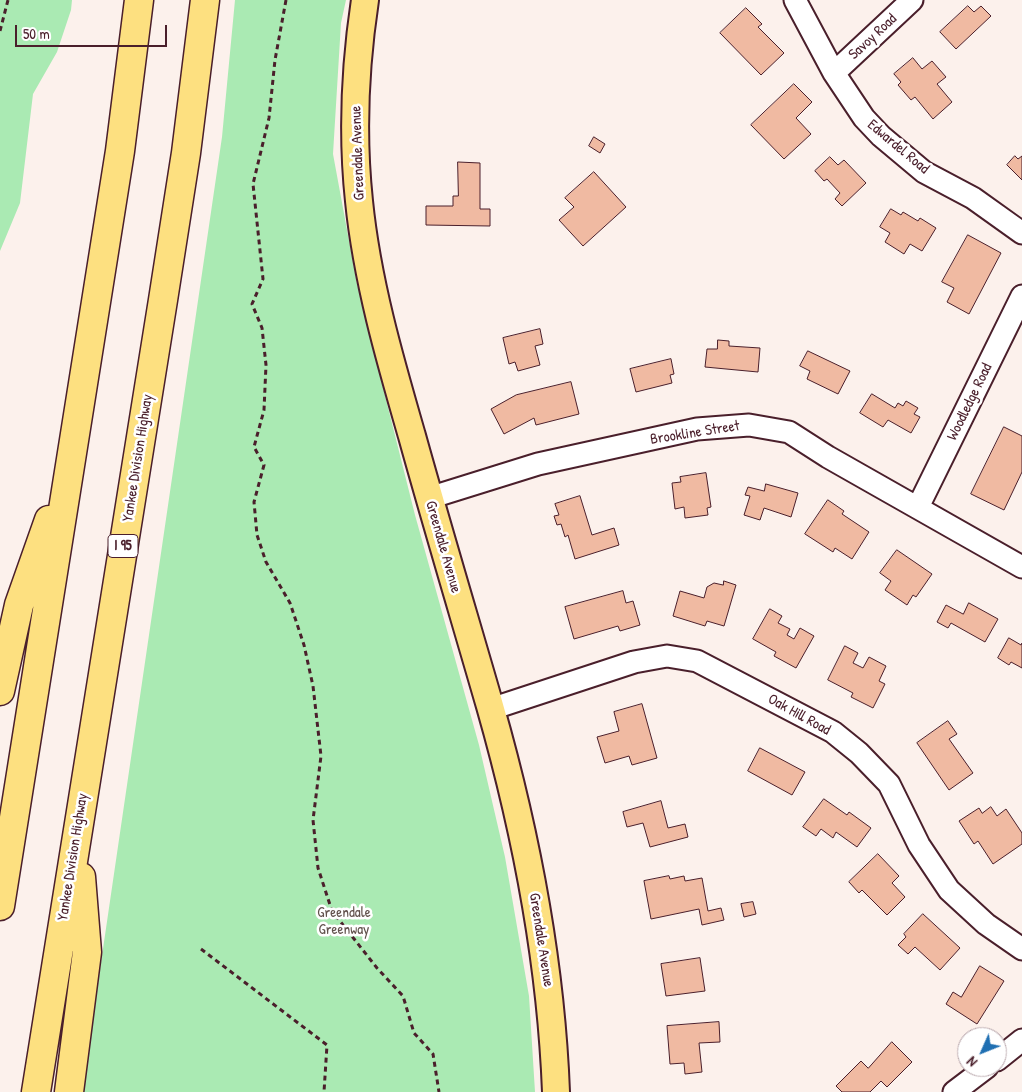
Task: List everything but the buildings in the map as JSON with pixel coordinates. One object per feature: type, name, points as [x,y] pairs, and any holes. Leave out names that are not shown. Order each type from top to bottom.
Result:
[{"type":"highway","points":[[0,906],[120,151],[139,0]]},
{"type":"highway","name":"Yankee Division Highway","points":[[36,1092],[176,217],[205,0]]},
{"type":"highway","points":[[0,691],[19,605],[72,458]]},
{"type":"highway","points":[[69,1092],[87,952],[77,833]]},
{"type":"main road","name":"Greendale Avenue","points":[[365,0],[355,114],[356,168],[362,228],[390,354],[429,498],[491,709],[518,815],[538,918],[550,994],[556,1092]]},
{"type":"street","name":"Edwardel Road","points":[[795,0],[834,73],[864,118],[881,136],[924,172],[973,198],[1022,232]]},
{"type":"street","name":"Savoy Road","points":[[834,73],[912,0]]},
{"type":"street","name":"Woodledge Road","points":[[918,508],[1022,296]]},
{"type":"street","name":"Brookline Street","points":[[429,498],[538,464],[697,429],[749,425],[789,432],[828,457],[1022,567]]},
{"type":"street","name":"Oak Hill Road","points":[[491,709],[651,658],[667,656],[683,658],[711,667],[833,732],[859,753],[889,784],[919,845],[949,890],[986,924],[1022,949]]},
{"type":"street","points":[[1007,1052],[1022,1040]]},
{"type":"street","points":[[954,1092],[974,1077]]},
{"type":"path","points":[[0,31],[8,0]]},
{"type":"path","points":[[286,0],[275,60],[269,118],[253,184],[264,279],[252,304],[262,328],[266,365],[264,410],[254,447],[264,464],[254,502],[257,536],[266,562],[290,603],[304,645],[314,686],[321,756],[313,820],[318,868],[332,911],[377,968],[403,996],[414,1033],[433,1054],[439,1092]]},
{"type":"path","points":[[201,949],[327,1045],[324,1092]]},
{"type":"green space","points":[[0,0],[72,0],[71,10],[57,52],[33,94],[20,203],[0,251]]},
{"type":"green space","name":"Greendale Greenway","points":[[235,0],[346,0],[341,23],[333,154],[357,284],[415,515],[479,745],[505,857],[529,996],[535,1092],[82,1092],[222,137]]}]
